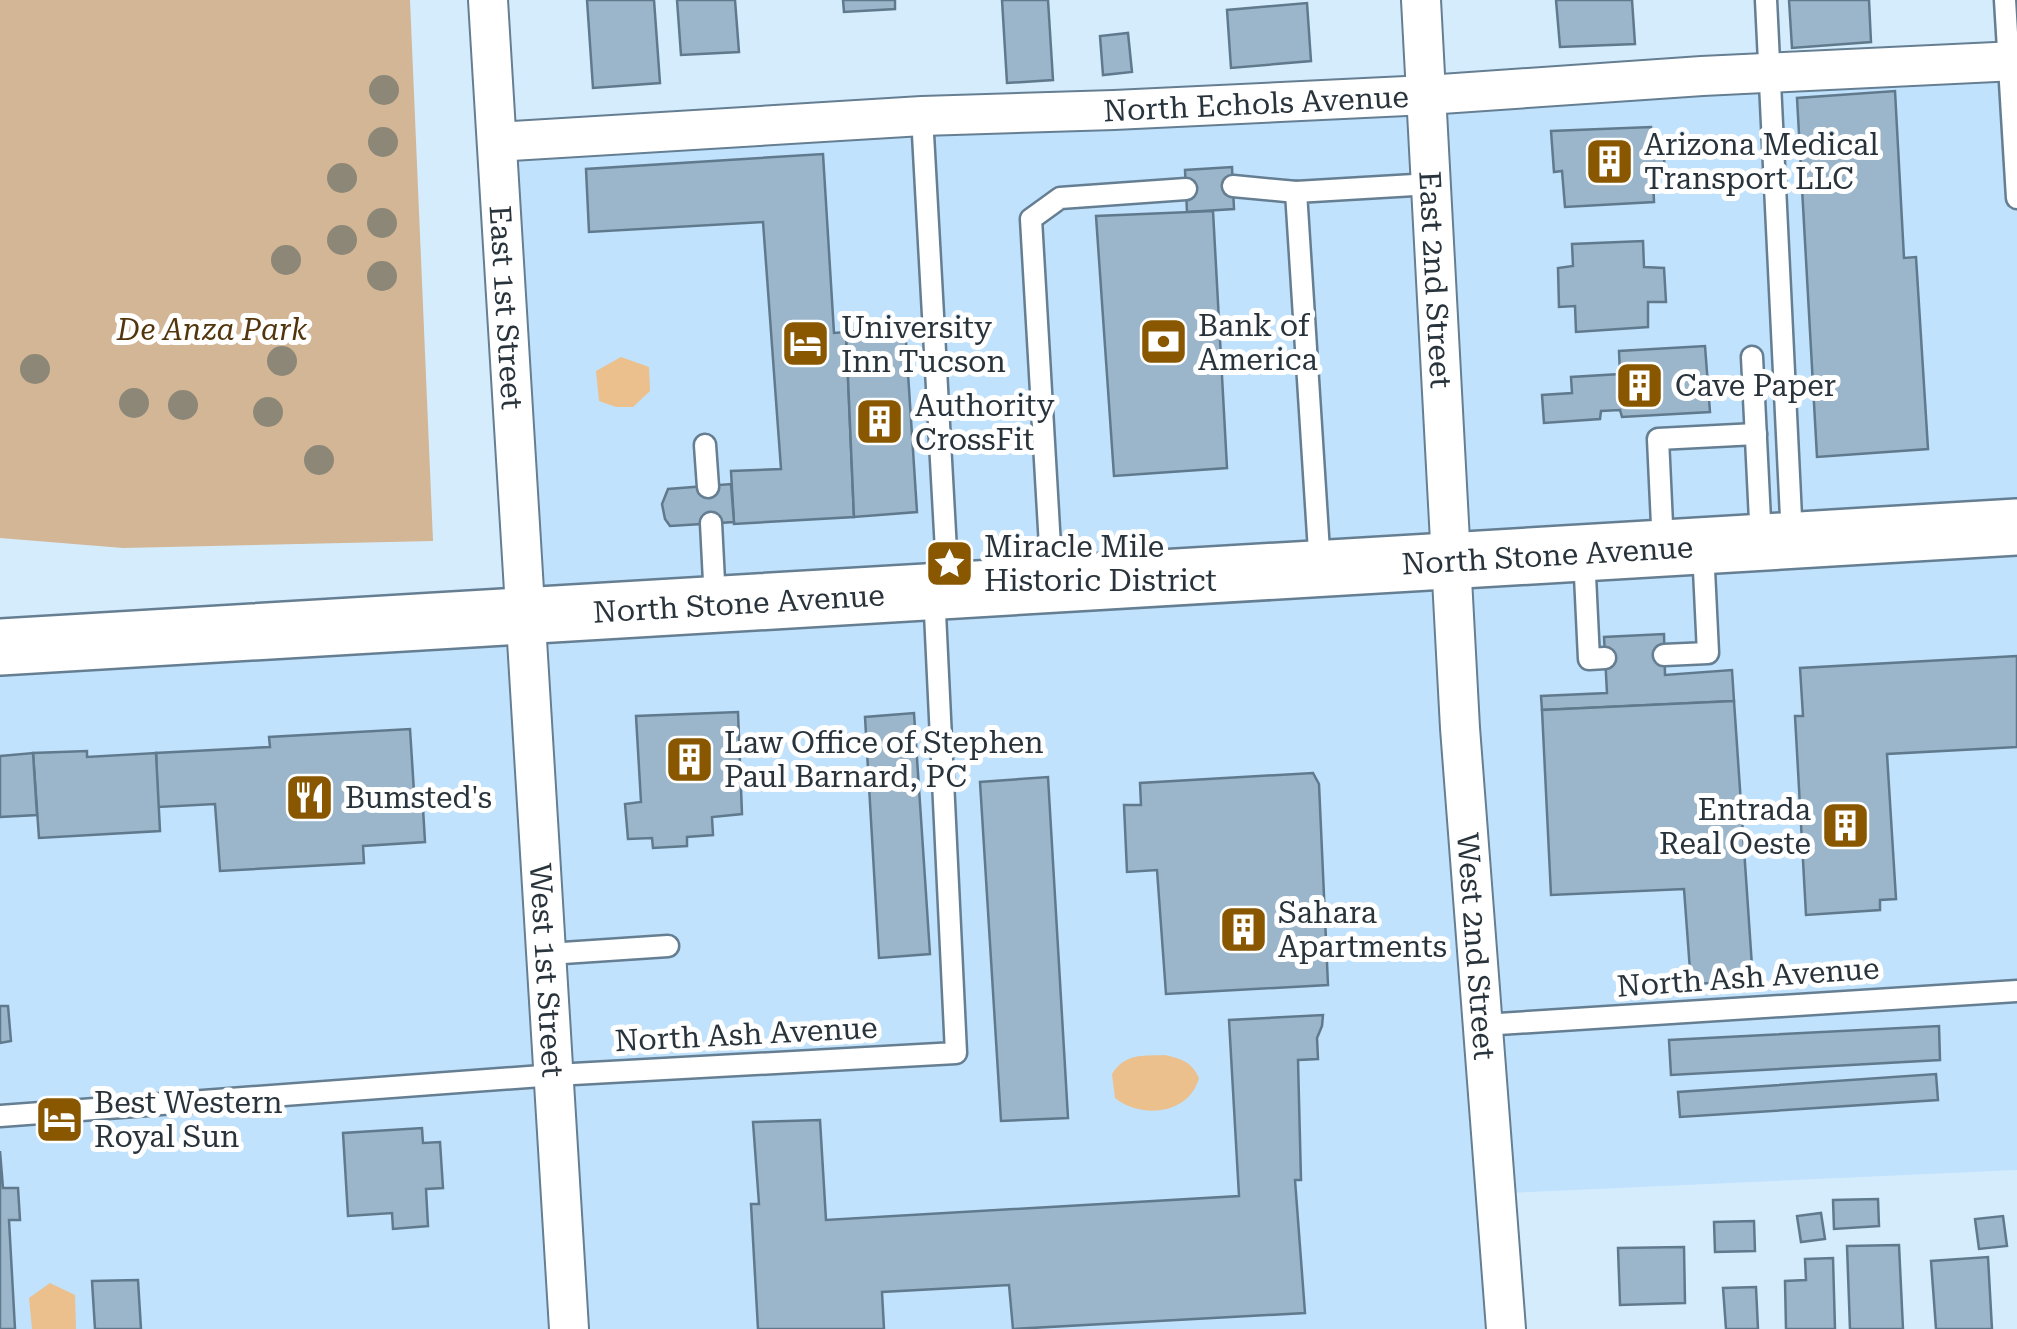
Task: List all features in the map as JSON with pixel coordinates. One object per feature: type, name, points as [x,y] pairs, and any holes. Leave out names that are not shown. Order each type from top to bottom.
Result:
[{"type":"main road","name":"North Stone Avenue","points":[[0,647],[2017,527]]},
{"type":"street","name":"East 1st Street","points":[[488,0],[526,614]]},
{"type":"street","name":"East 2nd Street","points":[[1421,0],[1451,561]]},
{"type":"street","name":"North Echols Avenue","points":[[497,142],[922,116],[1427,95],[2013,61]]},
{"type":"street","name":"West 2nd Street","points":[[1451,561],[1506,1329]]},
{"type":"street","name":"West 1st Street","points":[[526,614],[569,1329]]},
{"type":"lane","points":[[1766,0],[1771,73],[1777,541]]},
{"type":"lane","points":[[2005,0],[2013,61],[2017,198]]},
{"type":"lane","points":[[922,116],[941,590]]},
{"type":"lane","points":[[1233,186],[1296,192],[1430,184]]},
{"type":"lane","points":[[1052,584],[1031,219],[1060,198],[1186,189]]},
{"type":"lane","points":[[1296,192],[1320,569]]},
{"type":"lane","points":[[1752,356],[1756,434],[1777,541]]},
{"type":"lane","points":[[1664,655],[1708,653],[1658,439],[1756,434]]},
{"type":"lane","points":[[705,445],[708,487]]},
{"type":"lane","points":[[710,523],[716,603]]},
{"type":"lane","points":[[1584,552],[1589,658],[1605,658]]},
{"type":"lane","name":"North Ash Avenue","points":[[0,1116],[555,1075],[956,1053],[941,590]]},
{"type":"lane","points":[[548,954],[668,946]]},
{"type":"lane","name":"North Ash Avenue","points":[[1482,1025],[2017,992]]},
{"type":"shaded area","points":[[2017,61],[2017,1170],[1487,1194],[1491,1329],[0,1329],[0,647],[526,614],[497,142]]},
{"type":"shaded area","points":[[621,357],[649,367],[650,391],[633,407],[599,401],[596,371]]},
{"type":"shaded area","points":[[1165,1055],[1186,1062],[1199,1078],[1185,1100],[1150,1111],[1115,1098],[1112,1074],[1117,1067],[1135,1057]]},
{"type":"shaded area","points":[[50,1283],[75,1295],[76,1329],[32,1329],[29,1298]]},
{"type":"green space","name":"De Anza Park","points":[[0,0],[410,0],[433,541],[123,548],[0,538]]},
{"type":"building","points":[[587,0],[654,0],[660,83],[593,88]]},
{"type":"building","points":[[677,0],[735,0],[739,52],[681,55]]},
{"type":"building","points":[[843,0],[895,0],[895,9],[844,12]]},
{"type":"building","points":[[1002,0],[1048,0],[1053,80],[1007,83]]},
{"type":"building","points":[[1556,0],[1632,0],[1635,44],[1560,47]]},
{"type":"building","points":[[1789,0],[1869,0],[1871,42],[1792,48]]},
{"type":"building","points":[[1307,3],[1311,61],[1231,68],[1227,10]]},
{"type":"building","points":[[1128,33],[1132,72],[1103,75],[1100,36]]},
{"type":"building","points":[[1895,91],[1904,258],[1916,257],[1928,449],[1817,457],[1797,98]]},
{"type":"building","name":"Arizona Medical Transport LLC","points":[[1651,127],[1651,139],[1663,139],[1665,176],[1653,178],[1654,202],[1565,207],[1562,171],[1554,172],[1551,131]]},
{"type":"building","points":[[823,154],[834,333],[846,332],[854,517],[734,524],[731,471],[781,469],[763,222],[589,232],[586,169]]},
{"type":"building","points":[[1232,167],[1234,209],[1187,212],[1185,170]]},
{"type":"building","name":"Bank of America","points":[[1213,211],[1227,468],[1114,476],[1096,216]]},
{"type":"building","points":[[1643,241],[1644,267],[1664,268],[1666,302],[1648,302],[1648,327],[1576,332],[1575,306],[1559,307],[1558,268],[1573,266],[1572,244]]},
{"type":"building","name":"Authority CrossFit","points":[[905,327],[917,512],[854,517],[846,332]]},
{"type":"building","name":"Cave Paper","points":[[1705,346],[1710,412],[1622,417],[1620,410],[1601,411],[1600,419],[1544,423],[1542,395],[1572,393],[1571,377],[1620,374],[1619,351]]},
{"type":"building","points":[[731,484],[734,522],[670,526],[665,519],[662,504],[668,489]]},
{"type":"building","points":[[1664,634],[1665,675],[1732,670],[1734,701],[1542,710],[1541,696],[1607,693],[1604,637]]},
{"type":"building","name":"Entrada Real Oeste","points":[[2017,656],[2017,747],[1887,754],[1896,899],[1880,900],[1880,910],[1806,915],[1795,716],[1803,716],[1800,668]]},
{"type":"building","points":[[1734,701],[1753,981],[1691,984],[1684,889],[1551,895],[1542,710]]},
{"type":"building","name":"Law Office of Stephen Paul Barnard, PC","points":[[738,712],[742,814],[712,817],[713,835],[687,837],[687,846],[653,848],[652,838],[628,839],[625,804],[641,802],[636,716]]},
{"type":"building","points":[[914,713],[930,954],[879,958],[865,717]]},
{"type":"building","points":[[410,729],[414,792],[422,791],[425,842],[363,846],[364,863],[220,871],[215,804],[158,807],[156,753],[270,747],[269,737]]},
{"type":"building","points":[[87,751],[87,757],[156,753],[160,831],[39,838],[33,753]]},
{"type":"building","points":[[33,753],[37,815],[0,817],[0,756]]},
{"type":"building","name":"Sahara Apartments","points":[[1313,773],[1319,784],[1328,985],[1166,994],[1157,870],[1127,872],[1124,805],[1141,805],[1140,783]]},
{"type":"building","points":[[1048,777],[1068,1118],[1001,1121],[980,782]]},
{"type":"building","points":[[0,1006],[8,1006],[11,1041],[0,1043]]},
{"type":"building","points":[[1323,1015],[1317,1038],[1318,1059],[1298,1060],[1301,1180],[1295,1180],[1305,1313],[1013,1329],[1009,1285],[882,1292],[884,1329],[758,1329],[751,1204],[759,1204],[753,1122],[820,1120],[826,1220],[1239,1196],[1229,1020]]},
{"type":"building","points":[[1939,1026],[1940,1060],[1671,1075],[1669,1040]]},
{"type":"building","points":[[1936,1074],[1938,1100],[1680,1117],[1678,1092]]},
{"type":"building","points":[[422,1128],[423,1143],[440,1142],[443,1188],[426,1189],[428,1226],[393,1229],[392,1213],[348,1216],[343,1133]]},
{"type":"building","points":[[0,1151],[3,1188],[18,1188],[20,1220],[9,1220],[15,1329],[0,1329]]},
{"type":"building","points":[[1878,1199],[1879,1226],[1834,1229],[1833,1200]]},
{"type":"building","points":[[1821,1213],[1825,1239],[1801,1242],[1797,1216]]},
{"type":"building","points":[[2003,1216],[2007,1246],[1979,1249],[1975,1219]]},
{"type":"building","points":[[1754,1221],[1755,1251],[1715,1252],[1714,1222]]},
{"type":"building","points":[[1899,1245],[1903,1329],[1850,1329],[1847,1246]]},
{"type":"building","points":[[1684,1247],[1685,1303],[1620,1305],[1618,1248]]},
{"type":"building","points":[[1988,1257],[1992,1329],[1936,1329],[1931,1261]]},
{"type":"building","points":[[1833,1258],[1835,1329],[1786,1329],[1785,1281],[1806,1280],[1805,1259]]},
{"type":"building","points":[[138,1280],[141,1329],[95,1329],[92,1281]]},
{"type":"building","points":[[1756,1287],[1758,1329],[1726,1329],[1723,1288]]},
{"type":"place","name":"Arizona Medical Transport LLC","points":[[1609,161]]},
{"type":"place","name":"Bank of America","points":[[1163,342]]},
{"type":"place","name":"University Inn Tucson","points":[[806,344]]},
{"type":"place","name":"Cave Paper","points":[[1640,385]]},
{"type":"place","name":"Authority CrossFit","points":[[880,422]]},
{"type":"place","name":"Miracle Mile Historic District","points":[[949,563]]},
{"type":"place","name":"Law Office of Stephen Paul Barnard, PC","points":[[689,759]]},
{"type":"place","name":"Bumsted's","points":[[310,797]]},
{"type":"place","name":"Entrada Real Oeste","points":[[1846,826]]},
{"type":"place","name":"Sahara Apartments","points":[[1243,929]]},
{"type":"place","name":"Best Western Royal Sun","points":[[59,1119]]}]
